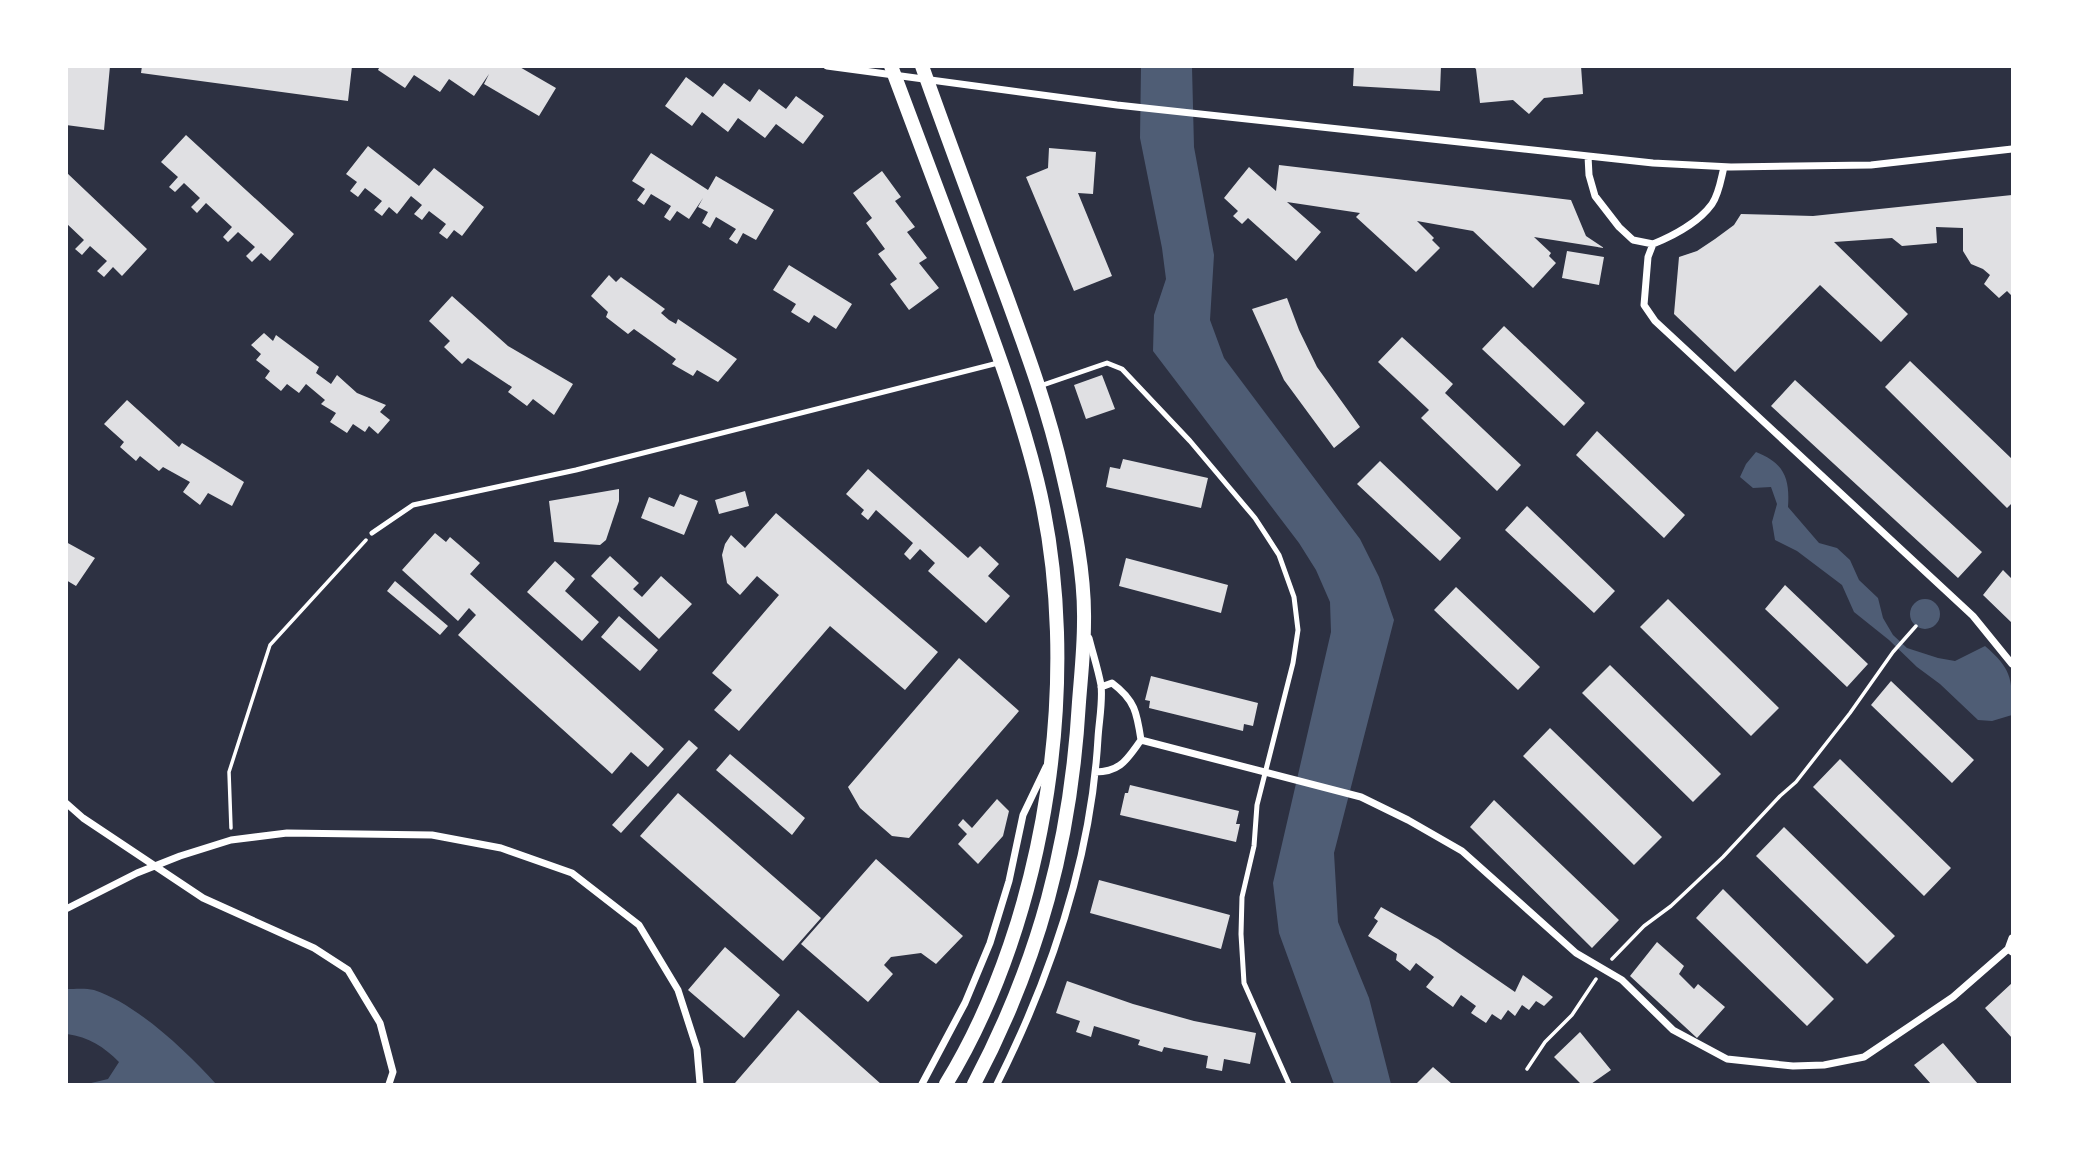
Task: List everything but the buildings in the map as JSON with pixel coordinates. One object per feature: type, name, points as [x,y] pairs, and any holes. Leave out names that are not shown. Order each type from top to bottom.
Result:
[{"type":"main road","points":[[893,71],[1016,401],[1038,482],[1051,558],[1057,650],[1052,753],[1042,821],[1028,887],[1009,950],[984,1012],[946,1084]]},
{"type":"main road","points":[[924,73],[1039,387],[1063,475],[1078,554],[1084,621],[1076,758],[1066,827],[1051,893],[1031,958],[974,1084]]},
{"type":"street","points":[[827,66],[924,73],[1117,105],[1653,163],[1724,167],[1871,165],[2012,149]]},
{"type":"street","points":[[1588,156],[1589,175],[1595,196],[1633,240],[1653,244],[1691,223],[1713,204],[1724,167]]},
{"type":"street","points":[[1653,244],[1648,257],[1644,305],[1655,321],[1936,579],[1973,616],[2012,664]]},
{"type":"street","points":[[997,1084],[1023,1031],[1049,966],[1086,831],[1095,772],[1101,687],[1084,621]]},
{"type":"street","points":[[1095,772],[1111,772],[1121,765],[1141,740],[1136,711],[1126,694],[1112,683],[1101,687]]},
{"type":"street","points":[[1141,740],[1361,797],[1408,820],[1462,851],[1576,953],[1622,980],[1673,1030],[1727,1059],[1793,1066],[1824,1065],[1864,1057],[1953,997],[2010,950],[2012,938]]},
{"type":"street","points":[[922,1084],[965,1003],[990,943],[1009,881],[1023,815],[1052,753]]},
{"type":"street","points":[[66,803],[83,818],[203,898],[314,948],[348,970],[380,1023],[393,1073],[389,1084]]},
{"type":"street","points":[[66,909],[180,856],[231,841],[287,833],[432,835],[501,848],[572,873],[639,925],[678,990],[697,1048],[700,1084]]},
{"type":"lane","points":[[372,533],[413,505],[576,470],[1001,362]]},
{"type":"lane","points":[[1039,387],[1107,363],[1122,369],[1190,441],[1255,518],[1279,555],[1294,597],[1298,630],[1293,663],[1257,805],[1254,846],[1242,897],[1244,983],[1289,1084]]},
{"type":"path","points":[[231,841],[229,772],[270,645],[372,533]]},
{"type":"path","points":[[1527,1069],[1545,1042],[1572,1015],[1602,968],[1644,926],[1671,906],[1715,865],[1796,782],[1893,652],[1916,626]]},
{"type":"water","points":[[1141,67],[1192,67],[1194,147],[1214,255],[1210,320],[1224,358],[1360,539],[1379,577],[1394,620],[1334,853],[1338,922],[1369,998],[1391,1084],[1334,1084],[1279,933],[1273,883],[1331,632],[1330,602],[1316,570],[1299,543],[1153,351],[1154,315],[1166,279],[1140,138]]},
{"type":"water","points":[[1756,452],[1779,467],[1788,488],[1788,507],[1819,543],[1837,548],[1850,560],[1859,580],[1878,598],[1883,618],[1893,635],[1907,648],[1955,661],[1985,646],[1994,654],[2009,676],[2012,715],[1992,721],[1978,720],[1940,684],[1854,612],[1842,585],[1797,551],[1775,540],[1772,522],[1777,504],[1771,487],[1753,488],[1740,477]]},
{"type":"water","points":[[1925,599],[1936,603],[1940,614],[1936,625],[1925,629],[1914,625],[1910,614],[1914,603]]},
{"type":"water","points":[[67,989],[94,990],[127,1006],[176,1043],[216,1084],[87,1084],[108,1079],[119,1062],[96,1044],[67,1034]]}]
